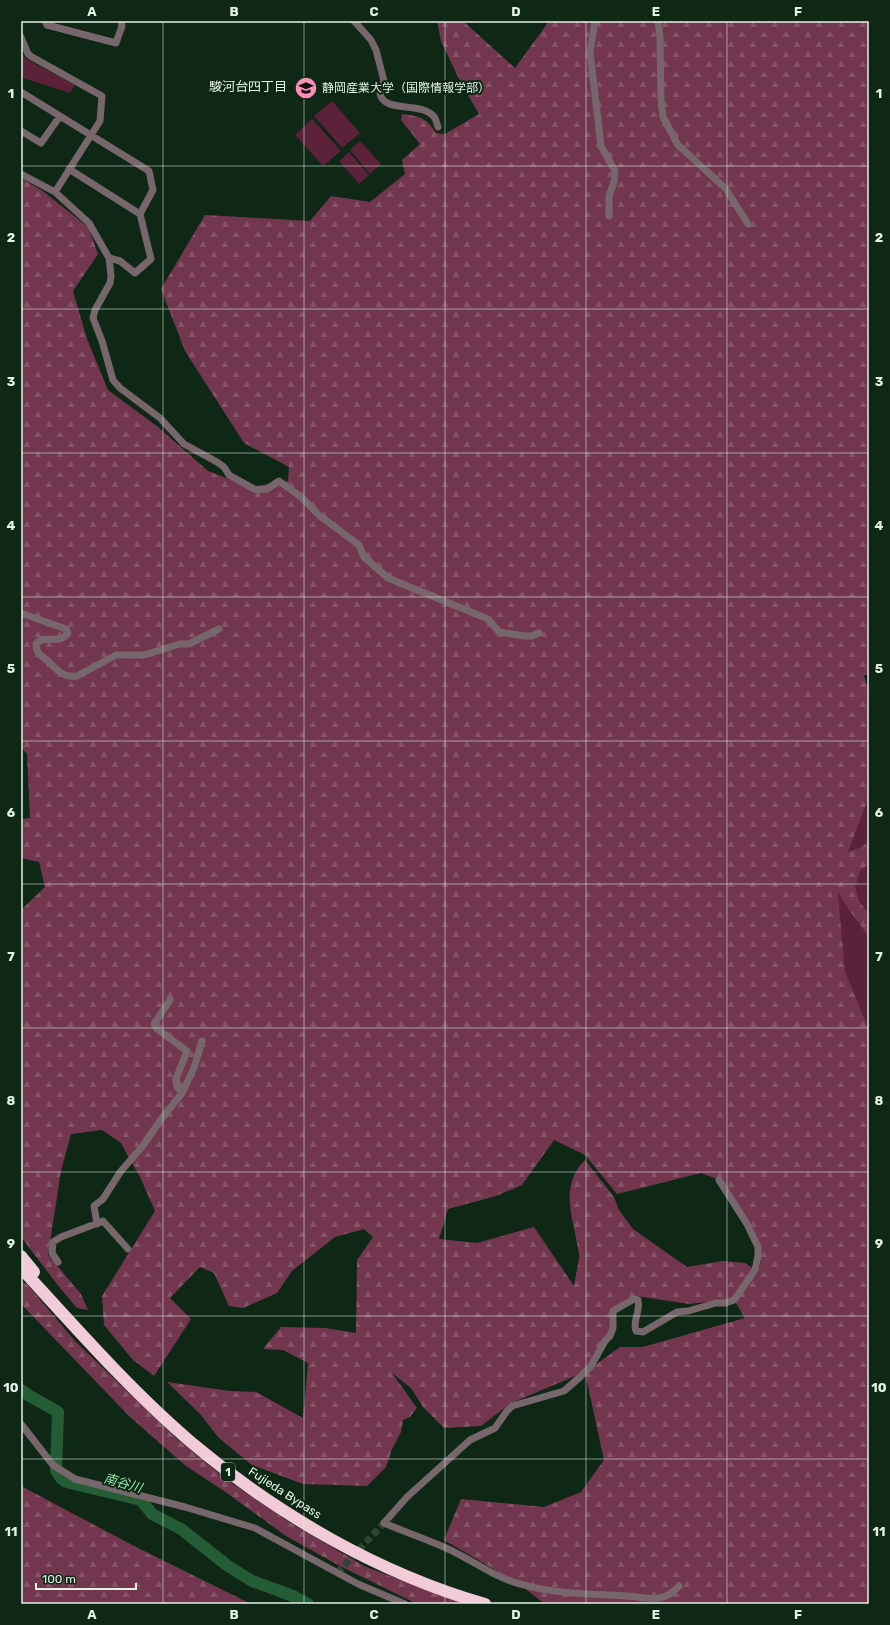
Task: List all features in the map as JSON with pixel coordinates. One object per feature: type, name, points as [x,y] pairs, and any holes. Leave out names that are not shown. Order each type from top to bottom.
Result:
[{"type":"highway","name":"1","points":[[21,1256],[73,1325]]},
{"type":"highway","name":"Fujieda Bypass","points":[[21,1268],[112,1366],[192,1442],[226,1471],[268,1500],[337,1542],[386,1567],[429,1585],[485,1604]]},
{"type":"street","points":[[45,21],[47,25],[116,43],[122,26],[121,21]]},
{"type":"street","points":[[354,21],[371,40],[376,50],[384,81],[380,94],[384,102],[389,105],[401,105],[426,112],[435,118],[438,127]]},
{"type":"street","points":[[595,21],[590,52],[601,146],[615,172],[614,182],[609,196],[609,216]]},
{"type":"street","points":[[658,21],[663,117],[678,145],[726,189],[748,224]]},
{"type":"street","points":[[21,37],[32,57],[102,96],[100,121],[55,192]]},
{"type":"street","points":[[21,92],[149,171],[153,190],[140,214],[151,259],[135,272],[120,262],[109,258]]},
{"type":"street","points":[[21,131],[41,143],[60,116]]},
{"type":"street","points":[[69,169],[140,214]]},
{"type":"street","points":[[21,174],[55,192],[89,223],[109,258],[111,276],[110,283],[95,310],[93,318],[102,341],[113,380],[120,388],[160,418],[184,444],[224,467],[228,475],[256,490],[267,489],[279,481],[301,496],[320,516],[359,545],[364,557],[388,578],[488,619],[499,632],[525,636],[532,636],[539,632]]},
{"type":"street","points":[[21,613],[66,629],[68,633],[64,638],[42,639],[36,644],[36,649],[40,656],[47,660],[57,672],[70,677],[77,676],[116,655],[144,655],[180,644],[189,644],[219,629]]},
{"type":"street","points":[[170,1000],[154,1024],[157,1029],[187,1051],[176,1079],[177,1088],[182,1093]]},
{"type":"street","points":[[97,1224],[94,1206],[103,1198],[122,1171],[142,1148],[162,1118],[182,1093],[194,1068],[202,1041]]},
{"type":"street","points":[[679,1586],[672,1594],[662,1598],[647,1599],[628,1596],[594,1595],[551,1590],[520,1584],[487,1571],[447,1548],[384,1523],[407,1497],[470,1440],[495,1428],[512,1406],[564,1391],[580,1377],[590,1366],[605,1340],[610,1336],[613,1328],[613,1311],[634,1299],[638,1300],[640,1304],[634,1327],[636,1331],[642,1332],[677,1312],[688,1311],[716,1303],[726,1303],[734,1300],[755,1270],[758,1247],[747,1224],[720,1180]]},
{"type":"street","points":[[58,1262],[52,1253],[53,1242],[60,1237],[103,1221],[128,1249]]},
{"type":"street","points":[[21,1424],[54,1465],[75,1479],[185,1507],[254,1528],[358,1584],[405,1604]]},
{"type":"shaded area","points":[[21,53],[28,60],[75,85],[70,93],[23,78],[21,76]]},
{"type":"shaded area","points":[[332,101],[360,133],[342,148],[314,116]]},
{"type":"shaded area","points":[[312,119],[341,151],[323,166],[295,135]]},
{"type":"shaded area","points":[[360,141],[381,164],[370,174],[350,150]]},
{"type":"shaded area","points":[[349,152],[369,175],[359,184],[339,161]]},
{"type":"shaded area","points":[[869,762],[869,1146],[809,870]]},
{"type":"green space","points":[[437,21],[463,21],[515,68],[549,21],[869,21],[869,675],[864,675],[869,693],[869,797],[848,852],[862,847],[869,840],[869,864],[860,871],[855,887],[859,901],[869,914],[869,937],[847,907],[839,893],[838,895],[845,972],[869,1030],[869,1604],[545,1604],[519,1584],[444,1540],[461,1499],[544,1507],[581,1492],[604,1460],[585,1372],[511,1403],[481,1426],[444,1428],[423,1407],[411,1388],[392,1373],[417,1408],[410,1417],[403,1420],[401,1432],[392,1449],[386,1467],[367,1486],[303,1484],[252,1465],[219,1438],[200,1414],[167,1382],[230,1391],[256,1392],[303,1418],[308,1363],[283,1350],[263,1349],[281,1327],[325,1328],[356,1333],[357,1260],[373,1237],[364,1229],[335,1237],[292,1271],[277,1293],[243,1308],[229,1306],[214,1273],[200,1267],[170,1298],[191,1319],[154,1376],[133,1360],[104,1325],[102,1296],[155,1211],[141,1179],[121,1143],[102,1130],[71,1134],[61,1171],[48,1255],[81,1294],[88,1310],[77,1308],[21,1237],[21,910],[45,887],[39,862],[21,858],[21,819],[30,818],[27,754],[21,747],[21,178],[44,192],[88,227],[98,254],[73,291],[87,339],[108,390],[158,427],[208,471],[250,487],[288,481],[289,467],[244,443],[185,351],[161,289],[205,215],[310,221],[331,196],[370,202],[405,174],[402,160],[420,144],[401,120],[402,114],[418,117],[426,121],[436,133],[445,134],[479,114],[460,81],[441,41]],"holes":[[[554,1140],[585,1155],[617,1194],[701,1173],[720,1180],[758,1247],[761,1261],[758,1272],[738,1296],[755,1270],[745,1263],[723,1261],[687,1267],[633,1229],[619,1210],[614,1197],[585,1160],[577,1171],[572,1182],[570,1193],[570,1205],[579,1255],[574,1286],[534,1227],[477,1243],[439,1239],[448,1209],[496,1196],[522,1185]],[[636,1296],[689,1304],[735,1299],[734,1300],[745,1318],[643,1347],[620,1347],[587,1371],[613,1332],[610,1311]]]},
{"type":"green space","points":[[21,1281],[27,1284],[75,1341],[176,1438],[227,1480],[289,1522],[366,1567],[466,1604],[419,1604],[413,1602],[338,1565],[286,1536],[224,1491],[186,1466],[130,1417],[21,1304]]},
{"type":"green space","points":[[21,1486],[134,1546],[251,1604],[21,1604]]},
{"type":"waterway","name":"南谷川","points":[[21,1390],[58,1412],[56,1470],[61,1478],[66,1482],[141,1500],[152,1514],[181,1529],[228,1566],[252,1581],[293,1596],[308,1604]]},
{"type":"tunnel","points":[[337,1573],[384,1523]]},
{"type":"place","name":"静岡産業大学（国際情報学部）","points":[[306,88]]},
{"type":"district","name":"駿河台四丁目","points":[[248,86]]}]
